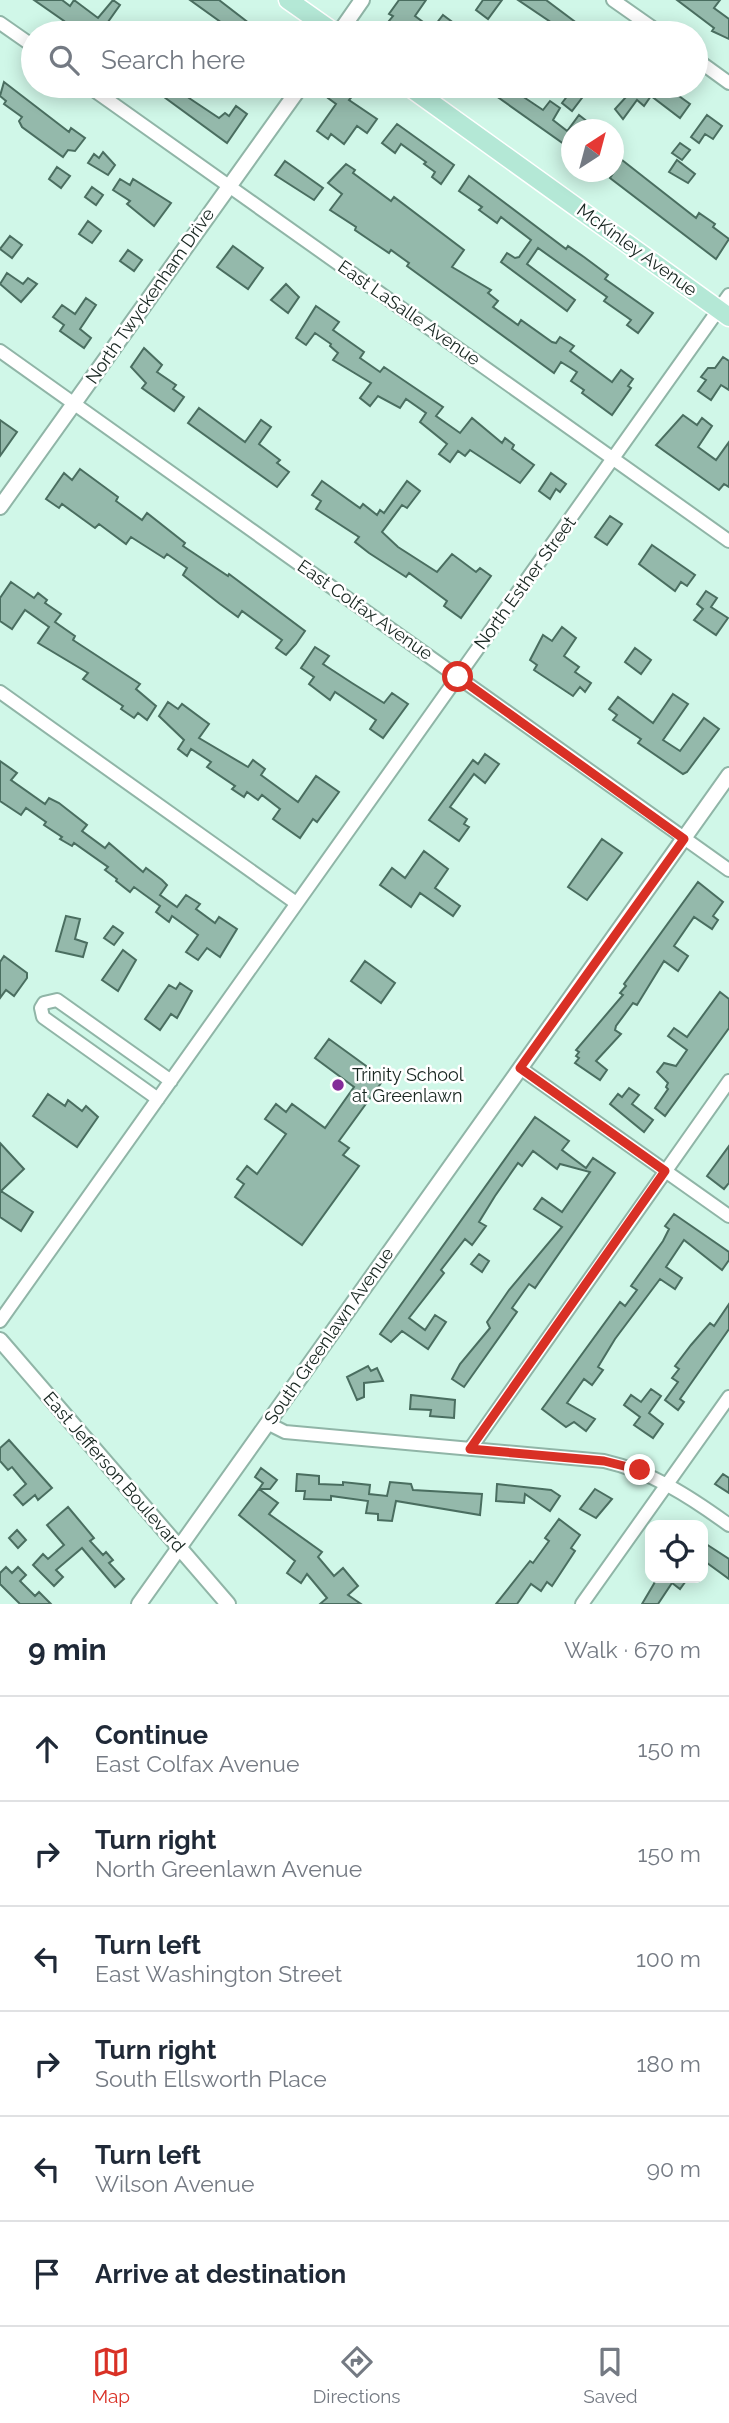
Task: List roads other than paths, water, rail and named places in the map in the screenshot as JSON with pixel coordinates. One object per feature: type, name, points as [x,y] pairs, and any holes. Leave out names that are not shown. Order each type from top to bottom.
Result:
[{"type":"main road","points":[[288,0],[319,21]]},
{"type":"main road","name":"McKinley Avenue","points":[[425,98],[726,307]]},
{"type":"street","points":[[346,21],[362,0]]},
{"type":"street","points":[[613,0],[643,21]]},
{"type":"street","points":[[0,23],[21,38]]},
{"type":"street","points":[[708,68],[729,83]]},
{"type":"street","name":"East LaSalle Avenue","points":[[105,98],[729,541]]},
{"type":"street","name":"North Twyckenham Drive","points":[[0,507],[292,98]]},
{"type":"street","name":"North Esther Street","points":[[0,1321],[614,458],[726,307]]},
{"type":"street","name":"East Colfax Avenue","points":[[0,351],[729,870]]},
{"type":"street","points":[[0,692],[296,904]]},
{"type":"street","name":"South Greenlawn Avenue","points":[[139,1604],[729,775]]},
{"type":"street","points":[[158,1099],[43,1017],[41,1008],[44,1003],[50,999],[57,1000],[171,1081]]},
{"type":"street","points":[[520,1068],[729,1216]]},
{"type":"street","points":[[470,1449],[729,1081]]},
{"type":"street","name":"East Jefferson Boulevard","points":[[0,1340],[228,1604]]},
{"type":"street","points":[[582,1604],[729,1397]]},
{"type":"street","points":[[267,1423],[285,1432],[604,1461],[629,1467],[667,1484],[729,1525]]},
{"type":"place","name":"Trinity School at Greenlawn","points":[[338,1085]]}]
